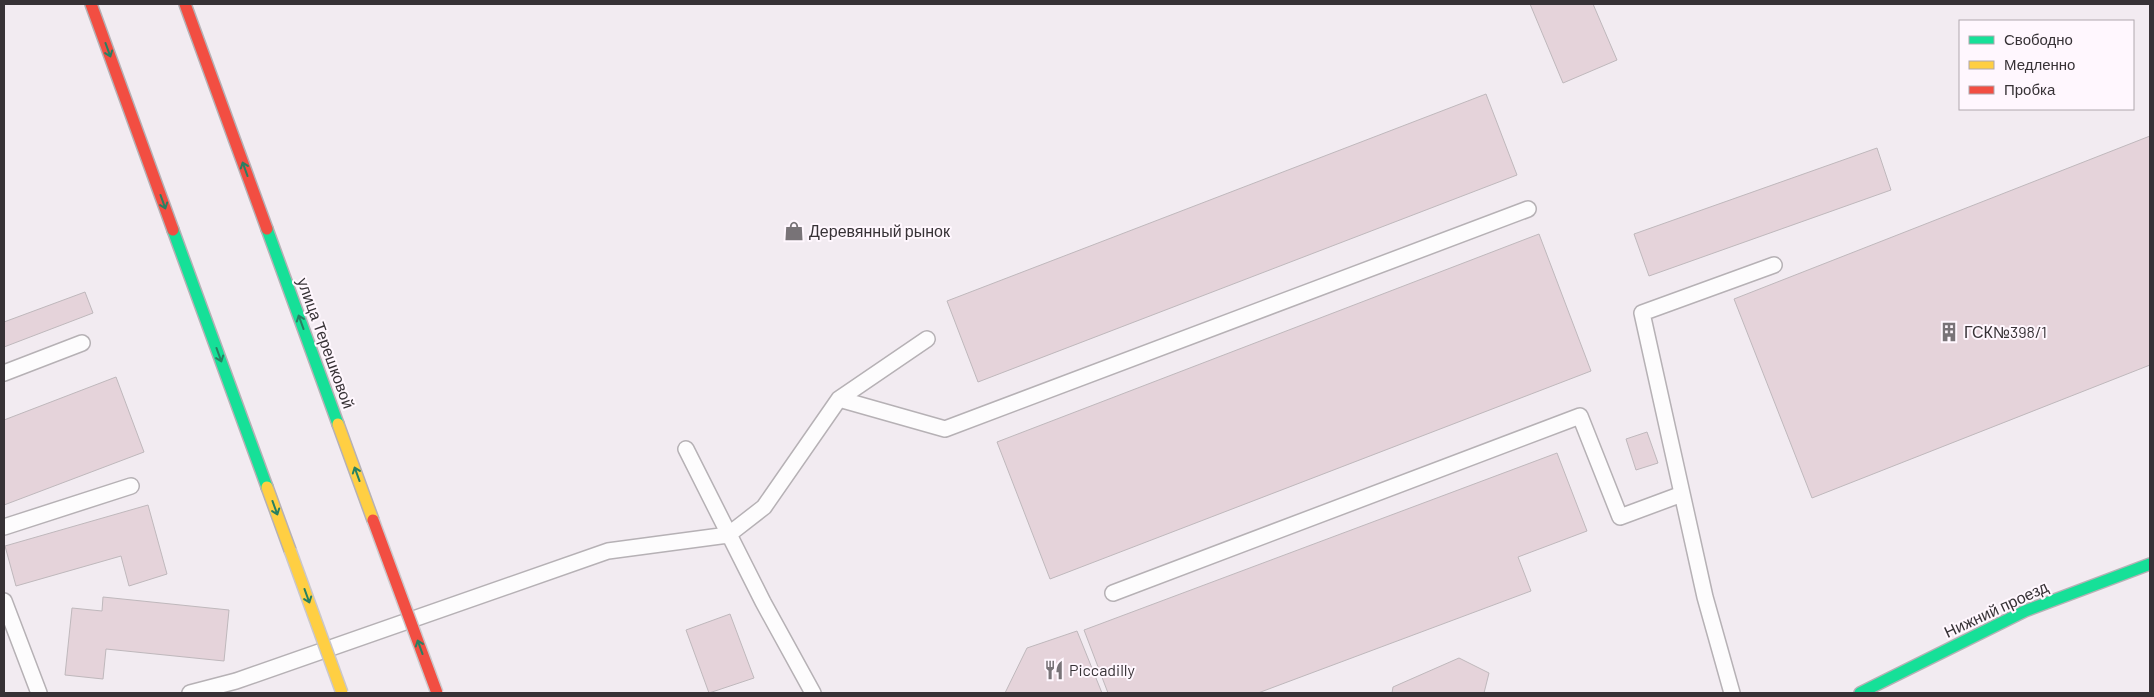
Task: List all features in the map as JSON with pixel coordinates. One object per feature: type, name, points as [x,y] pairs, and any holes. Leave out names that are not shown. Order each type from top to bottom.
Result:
[{"type":"main road","points":[[91,4],[342,693]]},
{"type":"main road","name":"улица Терешковой","points":[[185,4],[437,693]]},
{"type":"main road","name":"Нижний проезд","points":[[1868,691],[2026,611],[2150,564]]},
{"type":"lane","points":[[839,399],[945,429],[1528,209]]},
{"type":"lane","points":[[1732,693],[1705,598],[1642,313],[1774,265]]},
{"type":"lane","points":[[190,693],[236,681],[608,551],[728,535],[764,507],[839,399],[927,339]]},
{"type":"lane","points":[[4,373],[82,343]]},
{"type":"lane","points":[[1112,593],[1580,416],[1620,517],[1682,494]]},
{"type":"lane","points":[[686,449],[728,535],[813,693]]},
{"type":"lane","points":[[4,527],[131,486]]},
{"type":"lane","points":[[4,601],[39,693]]},
{"type":"building","points":[[1530,4],[1593,4],[1617,60],[1563,83]]},
{"type":"building","points":[[1486,94],[1517,175],[978,382],[947,301]]},
{"type":"building","name":"ГСК№398/1","points":[[2150,136],[2150,365],[1812,498],[1734,299]]},
{"type":"building","points":[[1877,148],[1891,190],[1649,276],[1634,234]]},
{"type":"building","points":[[1539,234],[1591,371],[1050,579],[997,442]]},
{"type":"building","points":[[85,292],[93,313],[4,347],[4,322]]},
{"type":"building","points":[[116,377],[144,452],[4,505],[4,420]]},
{"type":"building","points":[[1647,432],[1658,463],[1636,470],[1626,439]]},
{"type":"building","points":[[1557,453],[1587,531],[1518,557],[1531,591],[1258,693],[1108,693],[1084,630]]},
{"type":"building","points":[[148,505],[167,574],[129,586],[121,556],[16,586],[5,546]]},
{"type":"building","points":[[103,597],[229,610],[224,661],[106,649],[103,679],[65,675],[72,608],[102,611]]},
{"type":"building","points":[[730,614],[754,678],[709,693],[686,630]]},
{"type":"building","name":"Piccadilly","points":[[1077,631],[1102,693],[1005,693],[1027,648]]},
{"type":"building","points":[[1459,658],[1489,673],[1484,693],[1392,693],[1393,687]]},
{"type":"traffic: fast","points":[[267,229],[338,424]]},
{"type":"traffic: fast","points":[[173,230],[267,487]]},
{"type":"traffic: fast","points":[[1860,693],[2025,611],[2150,564]]},
{"type":"traffic: slow","points":[[338,424],[373,520]]},
{"type":"traffic: slow","points":[[267,487],[290,550]]},
{"type":"traffic: slow","points":[[290,550],[342,693]]},
{"type":"traffic: jam","points":[[91,4],[173,230]]},
{"type":"traffic: jam","points":[[185,4],[267,229]]},
{"type":"traffic: jam","points":[[373,520],[437,693]]},
{"type":"place","name":"Деревянный рынок","points":[[794,231]]},
{"type":"place","name":"ГСК№398/1","points":[[1949,332]]},
{"type":"place","name":"Piccadilly","points":[[1054,670]]}]
